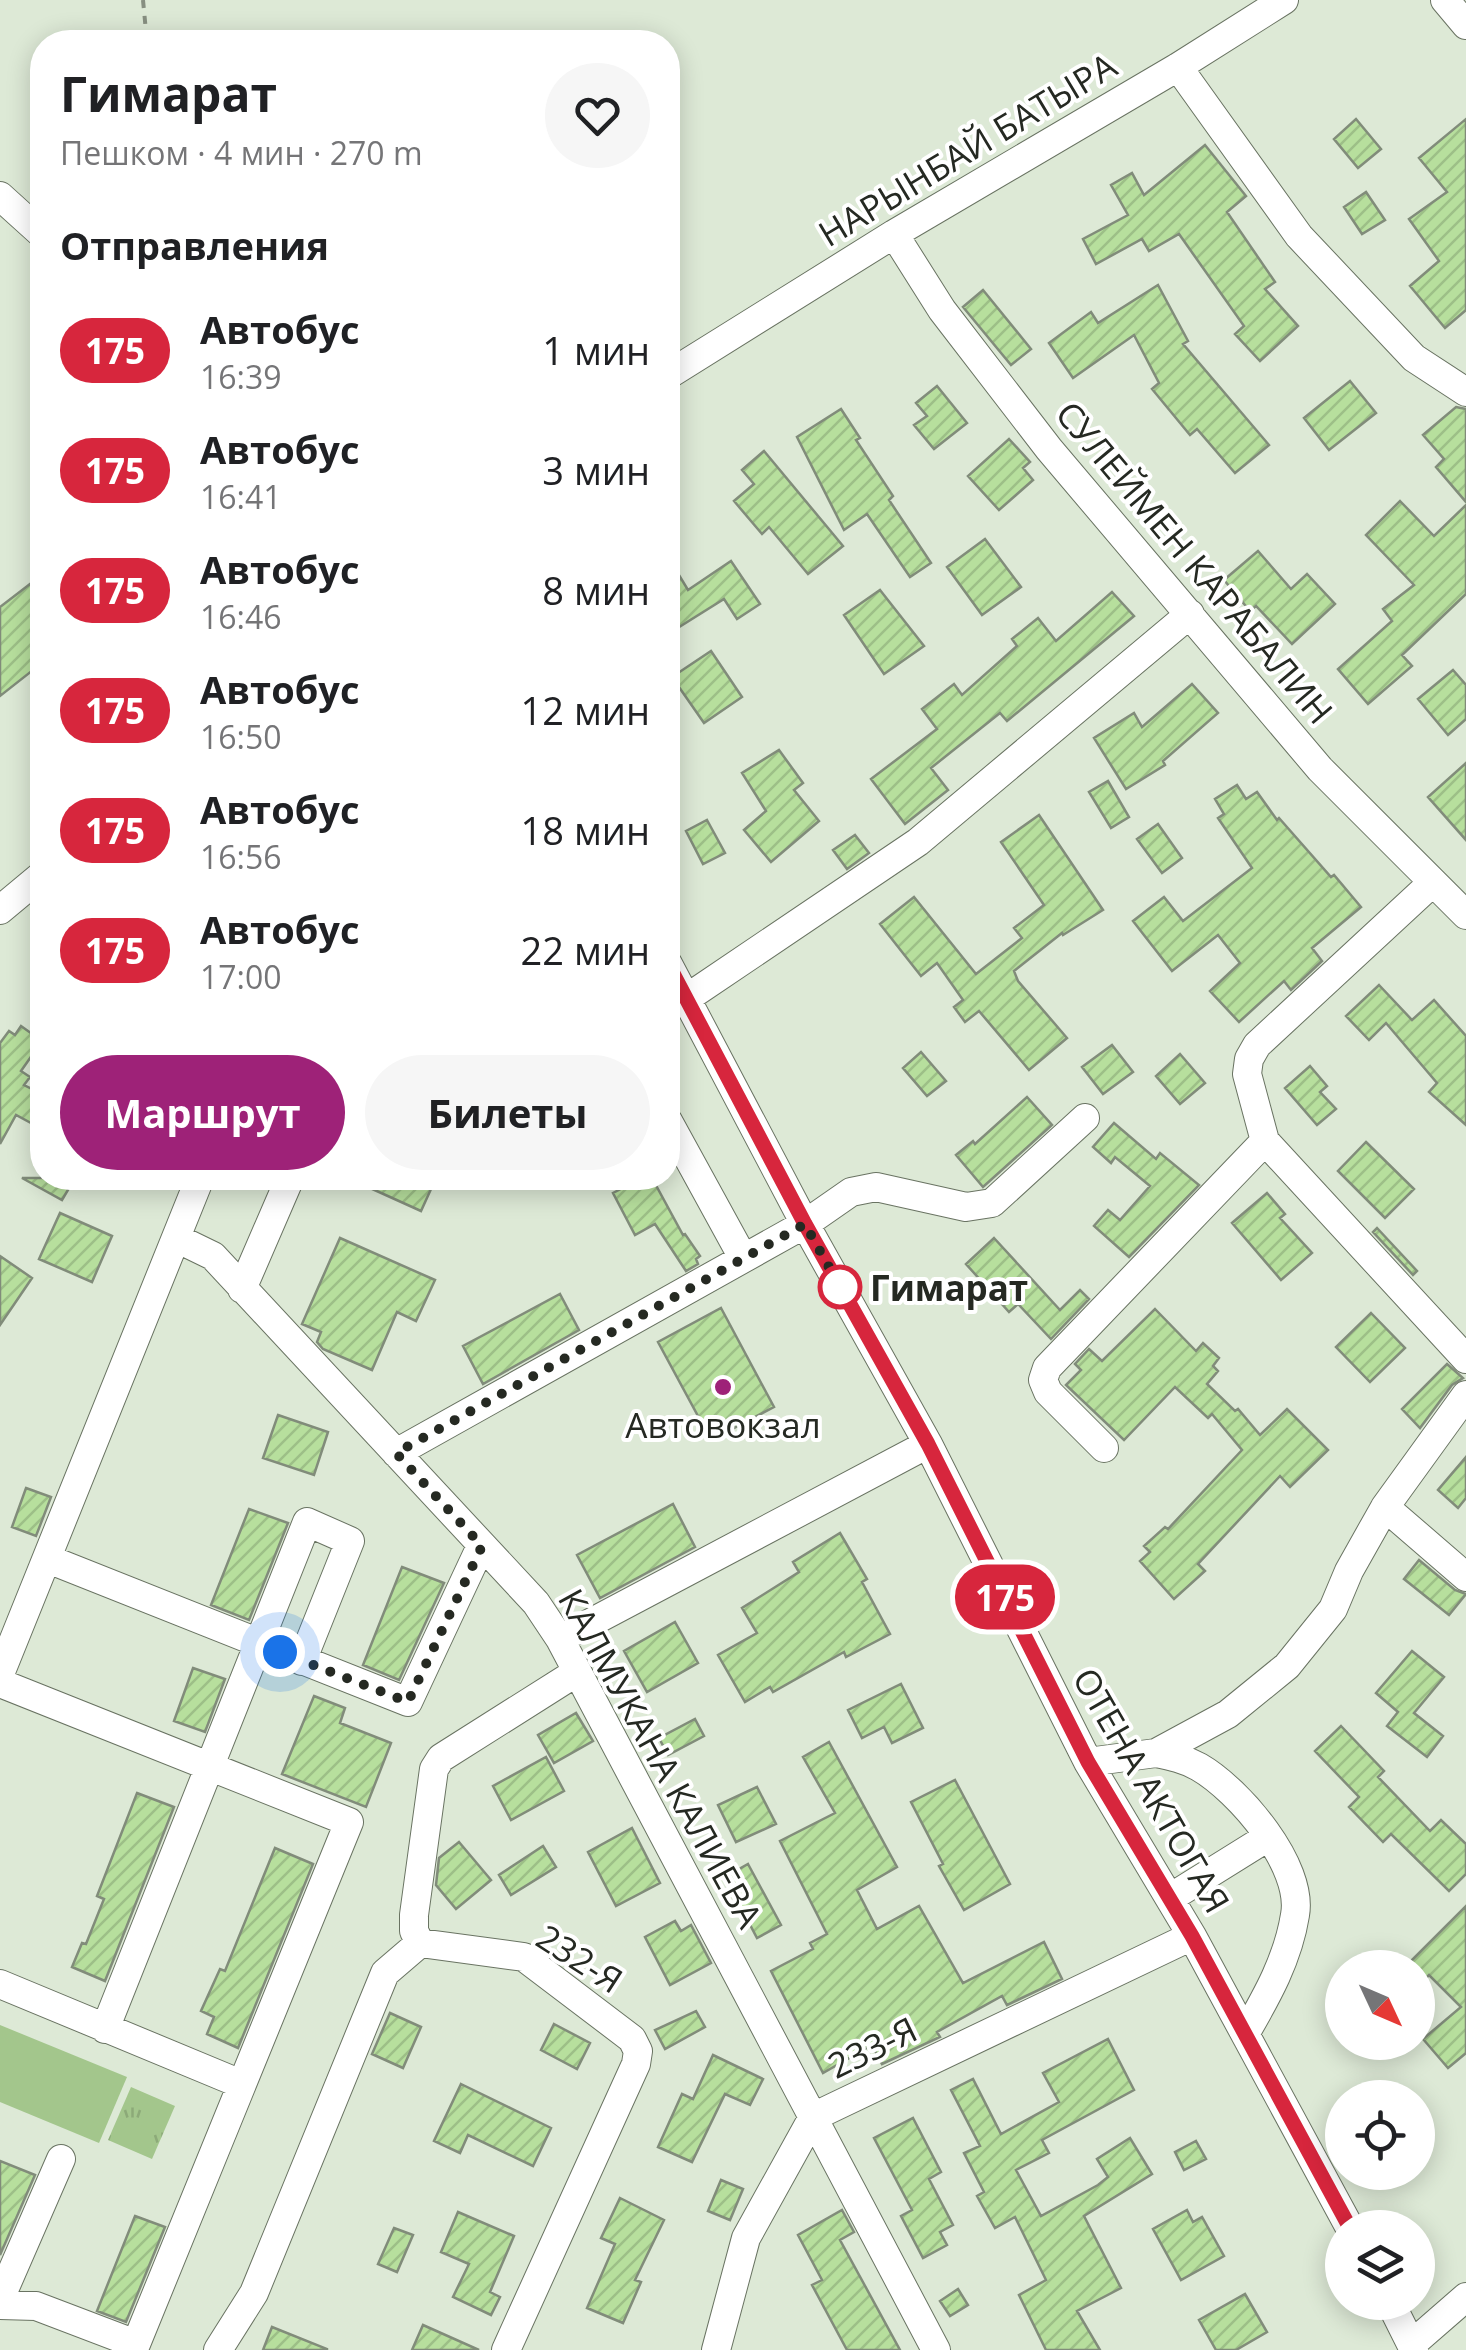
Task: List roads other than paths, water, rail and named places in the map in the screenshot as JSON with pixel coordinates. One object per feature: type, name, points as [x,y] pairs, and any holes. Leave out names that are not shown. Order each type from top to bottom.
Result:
[{"type":"street","name":"НАРЫНБАЙ БАТЫРА","points":[[680,366],[1284,0]]},
{"type":"street","points":[[1445,0],[1466,25]]},
{"type":"street","points":[[1178,67],[1299,236],[1414,358],[1466,392]]},
{"type":"street","points":[[0,196],[30,223]]},
{"type":"street","name":"СУЛЕЙМЕН КАРАБАЛИН","points":[[894,234],[954,326],[1049,448],[1320,770],[1466,915]]},
{"type":"street","points":[[687,998],[918,842],[1190,614]]},
{"type":"street","points":[[1432,882],[1257,1045],[1247,1074],[1264,1142],[1466,1359]]},
{"type":"street","points":[[0,910],[30,885]]},
{"type":"street","name":"ОТЕНА АКТОГАЯ","points":[[680,985],[805,1224],[928,1444],[1088,1762],[1192,1936],[1340,2210]]},
{"type":"street","points":[[396,1453],[805,1224],[850,1192],[876,1187],[966,1207],[992,1204],[1086,1118]]},
{"type":"street","points":[[1104,1448],[1048,1392],[1043,1380],[1047,1368],[1264,1142]]},
{"type":"street","points":[[680,1143],[742,1256]]},
{"type":"street","points":[[0,1674],[195,1190]]},
{"type":"street","points":[[242,1288],[285,1190]]},
{"type":"street","name":"КАЛМУКАНА КАЛИЕВА","points":[[176,1238],[213,1256],[536,1603],[560,1639],[936,2350]]},
{"type":"street","points":[[1156,1753],[1228,1714],[1287,1666],[1333,1609],[1349,1571],[1385,1507],[1466,1395]]},
{"type":"street","points":[[560,1639],[928,1444]]},
{"type":"street","points":[[1385,1507],[1466,1577]]},
{"type":"street","points":[[106,2028],[306,1522],[350,1541],[302,1661]]},
{"type":"street","points":[[48,1559],[408,1702],[482,1546]]},
{"type":"street","points":[[218,2350],[254,2293],[385,1973],[420,1943],[414,1931],[414,1915],[434,1769],[441,1758],[577,1672]]},
{"type":"street","points":[[0,1683],[348,1822],[136,2344],[111,2343],[36,2306],[0,2302],[62,2160]]},
{"type":"street","points":[[1088,1762],[1156,1753],[1184,1759],[1232,1791],[1268,1836],[1292,1875],[1296,1912],[1277,1977],[1246,2034]]},
{"type":"street","points":[[1170,1898],[1268,1836]]},
{"type":"street","name":"233-Я","points":[[716,2350],[746,2238],[813,2117],[1192,1936]]},
{"type":"street","name":"232-Я","points":[[420,1943],[524,1957],[632,2039],[638,2050],[636,2064],[506,2350]]},
{"type":"street","points":[[0,1984],[241,2084]]},
{"type":"street","points":[[1399,2320],[1413,2347],[1460,2312]]},
{"type":"place","name":"Гимарат","points":[[840,1287]]},
{"type":"place","name":"Автовокзал","points":[[723,1387]]}]
